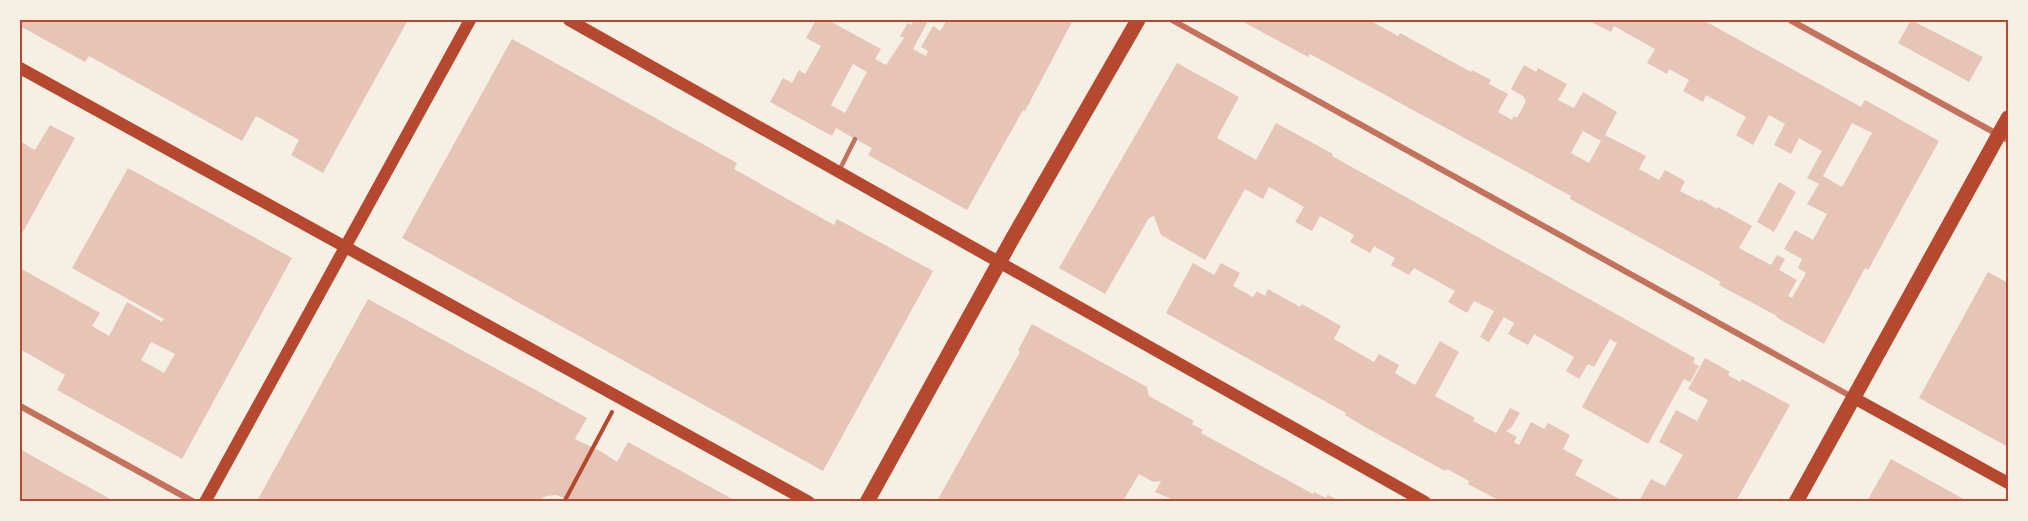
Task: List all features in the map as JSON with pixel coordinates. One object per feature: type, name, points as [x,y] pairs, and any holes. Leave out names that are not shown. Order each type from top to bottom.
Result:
[{"type":"main road","points":[[205,501],[418,110],[470,20]]},
{"type":"main road","points":[[569,20],[1425,501]]},
{"type":"main road","points":[[867,501],[1000,261],[1138,20]]},
{"type":"main road","points":[[20,68],[809,501]]},
{"type":"main road","points":[[1796,501],[2004,138],[2008,118]]},
{"type":"main road","points":[[1854,398],[2008,483]]},
{"type":"street","points":[[1172,20],[1854,398]]},
{"type":"street","points":[[1790,20],[2004,138]]},
{"type":"street","points":[[20,406],[194,501]]},
{"type":"lane","points":[[838,171],[855,139]]},
{"type":"path","points":[[564,501],[620,397]]},
{"type":"building","points":[[20,20],[408,20],[323,173],[291,155],[299,140],[256,116],[242,141],[89,56],[85,62],[20,26]]},
{"type":"building","points":[[816,20],[828,20],[881,49],[875,59],[886,65],[904,38],[900,36],[908,23],[911,25],[914,20],[926,20],[927,23],[913,49],[926,56],[928,51],[921,47],[933,26],[940,31],[947,20],[1073,20],[1025,111],[1023,110],[967,210],[868,155],[872,148],[836,128],[832,136],[770,102],[783,78],[792,83],[799,70],[805,74],[821,46],[806,38]],"holes":[[[853,64],[867,72],[845,113],[831,105]]]},
{"type":"building","points":[[1240,20],[1369,20],[1398,36],[1400,33],[1471,72],[1472,70],[1491,80],[1489,84],[1508,94],[1498,112],[1512,120],[1514,116],[1517,118],[1526,101],[1523,96],[1511,89],[1524,65],[1536,72],[1538,68],[1567,84],[1558,100],[1574,108],[1583,92],[1617,112],[1605,135],[1646,156],[1639,169],[1659,180],[1665,170],[1685,181],[1680,191],[1717,209],[1718,207],[1752,226],[1739,248],[1771,265],[1777,255],[1785,259],[1779,270],[1797,280],[1788,296],[1792,298],[1806,273],[1798,268],[1802,259],[1784,249],[1795,230],[1813,240],[1827,214],[1807,204],[1819,184],[1807,178],[1822,151],[1799,138],[1791,154],[1774,145],[1785,124],[1769,115],[1753,145],[1736,135],[1746,117],[1706,95],[1703,102],[1683,91],[1689,80],[1669,69],[1667,74],[1647,63],[1655,49],[1614,26],[1611,32],[1587,20],[1703,20],[1861,107],[1865,100],[1939,141],[1868,270],[1865,268],[1824,344],[1719,285],[1721,282],[1570,199],[1571,196],[1310,54],[1308,57]],"holes":[[[1852,123],[1872,133],[1842,187],[1823,176]],[[1583,131],[1601,141],[1589,163],[1571,153]]]},
{"type":"building","points":[[1911,20],[1983,57],[1969,82],[1898,43]]},
{"type":"building","points":[[512,39],[737,163],[734,169],[834,225],[837,219],[933,271],[823,471],[402,238]]},
{"type":"building","points":[[1177,63],[1239,97],[1217,138],[1256,160],[1276,123],[1695,358],[1693,363],[1699,366],[1690,382],[1684,379],[1648,444],[1582,407],[1617,343],[1610,339],[1594,367],[1588,364],[1579,379],[1566,371],[1574,357],[1534,334],[1528,345],[1508,334],[1514,323],[1504,317],[1489,342],[1480,337],[1494,311],[1474,301],[1467,313],[1448,302],[1455,291],[1414,268],[1409,275],[1391,265],[1395,258],[1374,246],[1370,253],[1350,242],[1354,235],[1320,216],[1312,231],[1295,222],[1304,207],[1269,187],[1263,199],[1245,189],[1205,260],[1161,235],[1154,216],[1149,218],[1105,294],[1059,268]]},
{"type":"building","points":[[50,125],[75,138],[20,237],[20,141],[35,150]]},
{"type":"building","points":[[128,168],[292,258],[182,459],[57,390],[65,375],[20,349],[20,268],[100,313],[92,326],[109,336],[127,302],[162,322],[164,319],[72,268]],"holes":[[[151,342],[175,354],[164,373],[141,360]]]},
{"type":"building","points":[[1779,182],[1796,192],[1774,232],[1757,222]]},
{"type":"building","points":[[1193,263],[1214,275],[1221,263],[1240,273],[1233,286],[1253,297],[1257,291],[1265,296],[1268,289],[1300,307],[1302,304],[1341,326],[1334,339],[1374,362],[1379,354],[1399,365],[1395,373],[1415,385],[1440,341],[1459,352],[1435,396],[1475,418],[1473,421],[1496,433],[1510,408],[1520,413],[1511,428],[1506,431],[1517,437],[1514,442],[1519,445],[1531,422],[1544,429],[1548,423],[1570,435],[1563,449],[1583,460],[1575,475],[1623,501],[1500,501],[1468,484],[1469,481],[1447,469],[1445,471],[1365,427],[1345,415],[1346,413],[1166,313]]},
{"type":"building","points":[[1988,272],[2008,283],[2008,447],[1919,398]]},
{"type":"building","points":[[368,299],[587,418],[575,439],[617,462],[628,442],[736,501],[573,501],[556,495],[535,501],[257,501]]},
{"type":"building","points":[[1032,324],[1147,387],[1149,396],[1194,421],[1192,424],[1203,430],[1201,433],[1313,494],[1314,492],[1326,498],[1328,495],[1340,501],[1176,501],[1155,492],[1161,481],[1153,482],[1139,474],[1123,501],[937,501],[1020,352],[1018,350]]},
{"type":"building","points":[[1705,358],[1730,372],[1728,375],[1740,382],[1742,379],[1790,405],[1736,501],[1639,501],[1651,479],[1665,486],[1683,455],[1659,442],[1676,410],[1697,421],[1708,400],[1688,389]]},
{"type":"building","points":[[20,449],[41,461],[114,501],[20,501]]},
{"type":"building","points":[[1891,459],[1942,487],[1967,501],[1867,501]]}]
